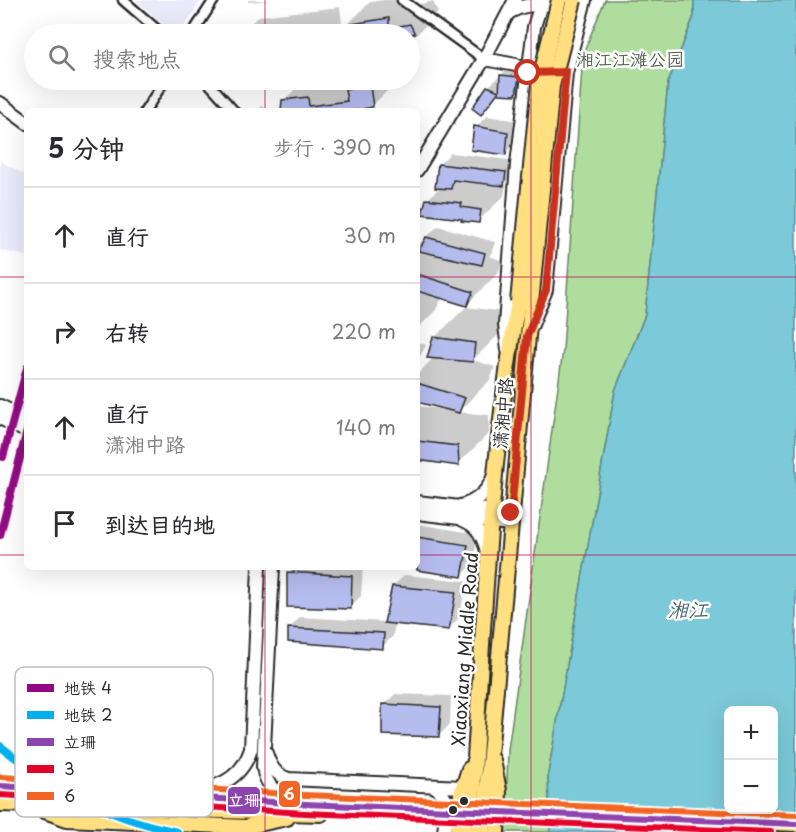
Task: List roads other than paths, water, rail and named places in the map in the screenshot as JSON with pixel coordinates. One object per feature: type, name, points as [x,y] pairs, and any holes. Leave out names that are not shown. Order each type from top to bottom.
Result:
[{"type":"main road","points":[[420,165],[484,59],[515,0]]},
{"type":"main road","name":"潇湘中路","points":[[483,832],[527,336],[525,303],[539,83],[559,0]]},
{"type":"main road","name":"潇湘中路","points":[[496,468],[509,356],[525,303],[552,86],[574,0]]},
{"type":"main road","points":[[508,13],[519,4],[542,1],[584,6],[566,72],[546,290],[527,336]]},
{"type":"main road","points":[[509,356],[505,325],[517,164],[534,27],[542,1]]},
{"type":"main road","points":[[484,59],[516,65],[528,73],[566,72]]},
{"type":"main road","points":[[0,103],[24,121]]},
{"type":"main road","points":[[0,406],[24,418]]},
{"type":"main road","points":[[0,418],[24,430]]},
{"type":"main road","points":[[451,512],[483,494],[496,468]]},
{"type":"main road","name":"Xiaoxiang Middle Road","points":[[470,832],[496,468]]},
{"type":"main road","points":[[420,503],[451,512],[475,528],[485,545],[488,561]]},
{"type":"main road","points":[[420,513],[451,512],[511,518]]},
{"type":"main road","points":[[213,787],[234,777],[248,761],[251,749],[254,731],[259,570]]},
{"type":"main road","points":[[273,570],[264,775],[272,790],[305,809]]},
{"type":"main road","points":[[490,746],[499,790],[497,832]]},
{"type":"main road","points":[[264,748],[271,768],[282,777],[289,779],[463,787]]},
{"type":"main road","points":[[457,832],[461,794],[476,750]]},
{"type":"main road","points":[[0,786],[15,787]]},
{"type":"main road","points":[[434,786],[445,794],[447,800],[444,832]]},
{"type":"main road","points":[[213,800],[305,809]]},
{"type":"main road","points":[[0,806],[15,805]]},
{"type":"main road","points":[[213,808],[434,814],[796,832]]},
{"type":"main road","points":[[246,832],[305,809]]},
{"type":"main road","points":[[434,814],[796,824]]},
{"type":"main road","points":[[61,817],[221,829],[260,825],[276,832]]},
{"type":"street","points":[[123,0],[151,24]]},
{"type":"street","points":[[198,24],[214,0]]},
{"type":"street","points":[[402,0],[484,59]]},
{"type":"street","points":[[147,108],[159,90]]},
{"type":"street","points":[[215,90],[231,108]]},
{"type":"water","name":"湘江","points":[[694,0],[796,0],[796,832],[550,832],[548,774],[615,391],[645,315],[668,83],[694,16]]},
{"type":"metro line","name":"4","points":[[3,457],[24,379]]},
{"type":"metro line","name":"4","points":[[0,535],[24,443]]},
{"type":"metro line","name":"2","points":[[0,746],[15,757]]},
{"type":"metro line","name":"2","points":[[122,817],[177,832]]},
{"type":"park label","name":"湘江江滩公园","points":[[630,58]]}]
